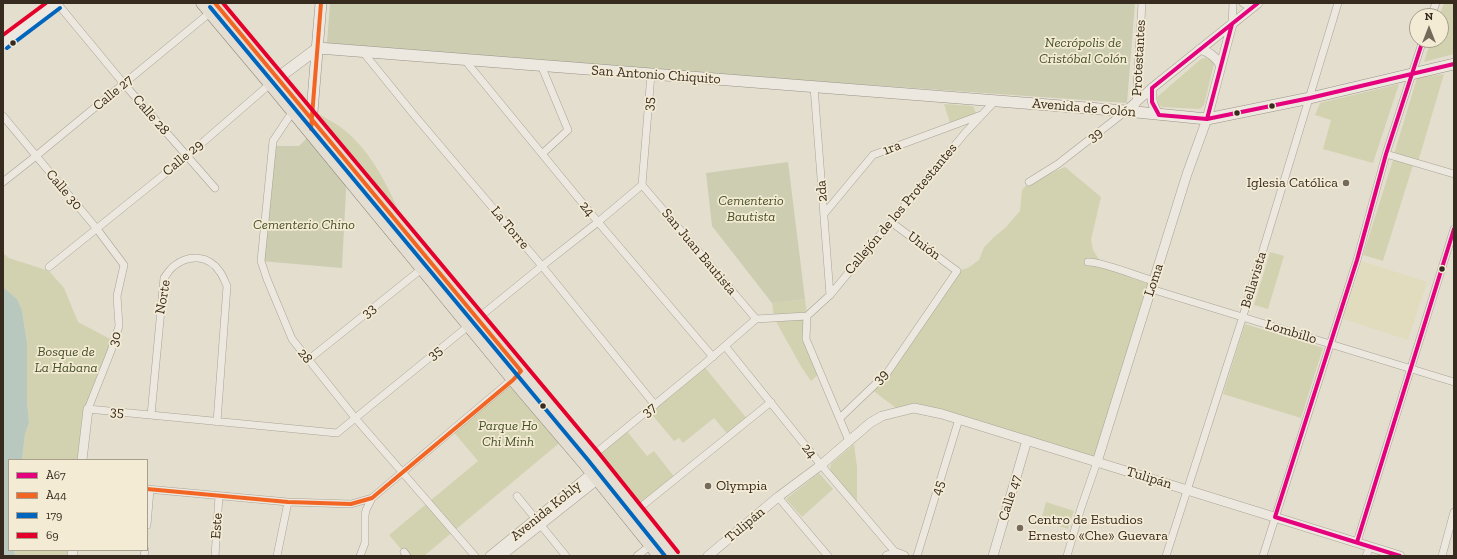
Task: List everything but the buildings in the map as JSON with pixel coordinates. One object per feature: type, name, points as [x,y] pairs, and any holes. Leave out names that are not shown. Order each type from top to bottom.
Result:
[{"type":"main road","points":[[3,44],[57,3]]},
{"type":"main road","points":[[202,3],[216,6],[274,81],[311,119],[473,322],[512,380],[588,459]]},
{"type":"main road","points":[[311,134],[311,119],[322,3]]},
{"type":"main road","name":"San Antonio Chiquito","points":[[318,48],[995,101]]},
{"type":"main road","name":"Calle 29","points":[[274,81],[318,48]]},
{"type":"main road","name":"Avenida de Colón","points":[[995,101],[1133,108],[1159,115],[1207,119],[1310,98],[1454,64]]},
{"type":"main road","points":[[274,81],[292,111],[311,134],[427,265]]},
{"type":"main road","points":[[473,322],[521,371],[599,473],[659,556]]},
{"type":"main road","points":[[599,473],[637,510],[673,556]]},
{"type":"street","name":"Calle 28","points":[[57,3],[124,84],[215,188]]},
{"type":"street","name":"Protestantes","points":[[1133,108],[1142,3]]},
{"type":"street","name":"Loma","points":[[1067,556],[1187,174],[1207,119],[1220,64],[1232,24],[1233,3]]},
{"type":"street","points":[[1243,3],[1254,6]]},
{"type":"street","name":"Bellavista","points":[[1166,556],[1243,316],[1338,3]]},
{"type":"street","name":"Calle 27","points":[[3,182],[124,84],[216,6]]},
{"type":"street","name":"39","points":[[1029,182],[1058,164],[1133,108],[1152,88],[1254,6]]},
{"type":"street","points":[[1263,556],[1357,260],[1386,154],[1419,48]]},
{"type":"street","points":[[1200,49],[1216,57],[1220,64]]},
{"type":"street","name":"La Torre","points":[[364,52],[415,116],[542,266],[655,405]]},
{"type":"street","name":"24","points":[[464,59],[598,222],[713,357]]},
{"type":"street","points":[[542,66],[568,130],[542,154]]},
{"type":"street","name":"35","points":[[88,409],[337,433],[642,185],[651,74]]},
{"type":"street","name":"Calle 29","points":[[48,267],[187,156],[274,81]]},
{"type":"street","name":"2da","points":[[814,87],[830,295]]},
{"type":"street","points":[[1152,88],[1152,104],[1159,115]]},
{"type":"street","name":"Callejón de los Protestantes","points":[[807,316],[830,295],[995,101]]},
{"type":"street","name":"28","points":[[292,111],[273,141],[261,261],[267,279],[292,339],[356,419],[474,556]]},
{"type":"street","name":"1ra","points":[[824,214],[873,155],[983,114]]},
{"type":"street","name":"Calle 30","points":[[3,116],[97,229],[124,265]]},
{"type":"street","points":[[1386,154],[1454,174]]},
{"type":"street","name":"San Juan Bautista","points":[[642,185],[756,320]]},
{"type":"street","name":"Unión","points":[[891,222],[957,271]]},
{"type":"street","points":[[1357,542],[1454,229]]},
{"type":"street","name":"Norte","points":[[151,415],[164,278],[172,267],[184,259],[197,257],[208,260],[220,272],[227,286],[217,422]]},
{"type":"street","name":"Lombillo","points":[[1088,262],[1102,264],[1152,285],[1243,316],[1454,382]]},
{"type":"street","name":"30","points":[[88,409],[111,351],[119,326],[117,296],[124,265]]},
{"type":"street","name":"33","points":[[308,360],[427,265]]},
{"type":"street","name":"39","points":[[840,418],[887,373],[957,271]]},
{"type":"street","points":[[713,357],[756,320],[807,316],[806,339],[849,440]]},
{"type":"street","name":"24","points":[[725,346],[895,555]]},
{"type":"street","name":"37","points":[[588,459],[713,357]]},
{"type":"street","points":[[360,556],[365,543],[366,510],[372,498],[521,371]]},
{"type":"street","points":[[637,510],[771,402]]},
{"type":"street","name":"Tulipán","points":[[708,556],[778,497],[821,465],[870,423],[882,416],[897,411],[914,408],[959,419],[1357,542],[1394,555]]},
{"type":"street","points":[[82,459],[88,409]]},
{"type":"street","name":"45","points":[[917,556],[959,419]]},
{"type":"street","name":"Calle 47","points":[[993,556],[1027,440]]},
{"type":"street","name":"Avenida Kohly","points":[[490,556],[538,522],[599,473]]},
{"type":"street","points":[[148,489],[288,502],[351,504],[372,498]]},
{"type":"street","name":"Este","points":[[215,556],[219,496]]},
{"type":"street","points":[[517,496],[566,556]]},
{"type":"street","points":[[778,497],[828,556]]},
{"type":"street","points":[[277,556],[288,502]]},
{"type":"street","points":[[1442,556],[1454,512]]},
{"type":"street","name":"Avenida Kohly","points":[[501,556],[538,522]]},
{"type":"street","points":[[637,556],[651,545]]},
{"type":"street","points":[[1366,556],[1370,547]]},
{"type":"shaded area","points":[[1362,261],[1427,282],[1408,340],[1343,319]]},
{"type":"shaded area","points":[[3,287],[17,299],[22,310],[27,343],[27,402],[29,423],[25,434],[22,459],[8,459],[8,551],[14,551],[15,556],[3,556]]},
{"type":"green space","name":"Necrópolis de Cristóbal Colón","points":[[330,3],[1135,3],[1127,103],[714,74],[327,43]]},
{"type":"green space","points":[[1444,3],[1454,3],[1454,54],[1424,62],[1428,48],[1449,48],[1449,8],[1442,8]]},
{"type":"green space","points":[[1205,58],[1215,60],[1204,105],[1200,109],[1162,107],[1159,105],[1157,97],[1201,59]]},
{"type":"green space","points":[[1444,74],[1418,162],[1394,154],[1417,78]]},
{"type":"green space","points":[[1399,84],[1373,163],[1323,149],[1331,120],[1315,115],[1320,103]]},
{"type":"green space","points":[[944,104],[973,106],[976,113],[950,123]]},
{"type":"green space","points":[[312,110],[348,133],[368,155],[391,194],[409,236]]},
{"type":"green space","name":"Cementerio Chino","points":[[311,134],[345,175],[346,190],[342,268],[261,261],[273,146],[299,146]]},
{"type":"green space","points":[[1393,160],[1413,165],[1383,261],[1363,255]]},
{"type":"green space","name":"Cementerio Bautista","points":[[788,162],[805,299],[772,303],[712,226],[706,173]]},
{"type":"green space","points":[[1065,167],[1101,197],[1091,240],[1093,250],[1102,264],[1154,281],[1097,462],[942,414],[900,411],[871,389],[887,373],[957,271],[968,268],[979,260],[984,247],[1006,227],[1020,211],[1022,190],[1029,182]]},
{"type":"green space","points":[[1270,252],[1284,256],[1268,309],[1254,305]]},
{"type":"green space","name":"Bosque de La Habana","points":[[3,253],[9,258],[49,271],[64,288],[78,322],[114,341],[88,409],[82,459],[22,459],[25,434],[29,423],[27,402],[27,343],[22,310],[17,299],[3,287]]},
{"type":"green space","points":[[805,299],[807,316],[806,339],[820,373],[811,381],[774,318],[772,303]]},
{"type":"green space","points":[[1245,324],[1323,348],[1301,418],[1223,394]]},
{"type":"green space","points":[[703,365],[748,420],[729,436],[714,418],[683,443],[679,438],[674,441],[648,410]]},
{"type":"green space","name":"Parque Ho Chi Minh","points":[[513,380],[563,440],[424,556],[407,556],[389,535],[478,461],[452,430]]},
{"type":"green space","points":[[626,430],[647,456],[654,451],[676,479],[637,510],[593,456]]},
{"type":"green space","points":[[854,444],[857,467],[857,502],[831,472],[830,467],[832,463]]},
{"type":"green space","points":[[819,473],[833,489],[802,517],[786,499]]},
{"type":"green space","points":[[1046,502],[1074,511],[1068,529],[1041,520]]},
{"type":"green space","points":[[14,551],[73,551],[72,556],[15,556]]},
{"type":"transit line","name":"69","points":[[3,35],[46,3]]},
{"type":"transit line","name":"A44","points":[[148,489],[288,502],[351,504],[372,498],[513,380],[521,371],[215,3]]},
{"type":"transit line","name":"69","points":[[223,3],[598,452],[678,552]]},
{"type":"transit line","name":"A44","points":[[311,129],[321,3]]},
{"type":"transit line","name":"A67","points":[[1258,3],[1152,88],[1152,102],[1159,115],[1207,119],[1310,98],[1454,64]]},
{"type":"transit line","name":"179","points":[[210,7],[588,460],[665,556]]},
{"type":"transit line","name":"179","points":[[7,48],[60,8]]},
{"type":"transit line","name":"A67","points":[[1207,119],[1232,24]]},
{"type":"transit line","name":"A67","points":[[1400,556],[1275,517],[1357,260],[1386,154],[1420,48]]},
{"type":"transit line","name":"A67","points":[[1357,542],[1454,229]]},
{"type":"place","name":"Iglesia Católica","points":[[1346,183]]},
{"type":"place","name":"Olympia","points":[[708,486]]},
{"type":"place","name":"Centro de Estudios Ernesto «Che» Guevara","points":[[1020,528]]}]
